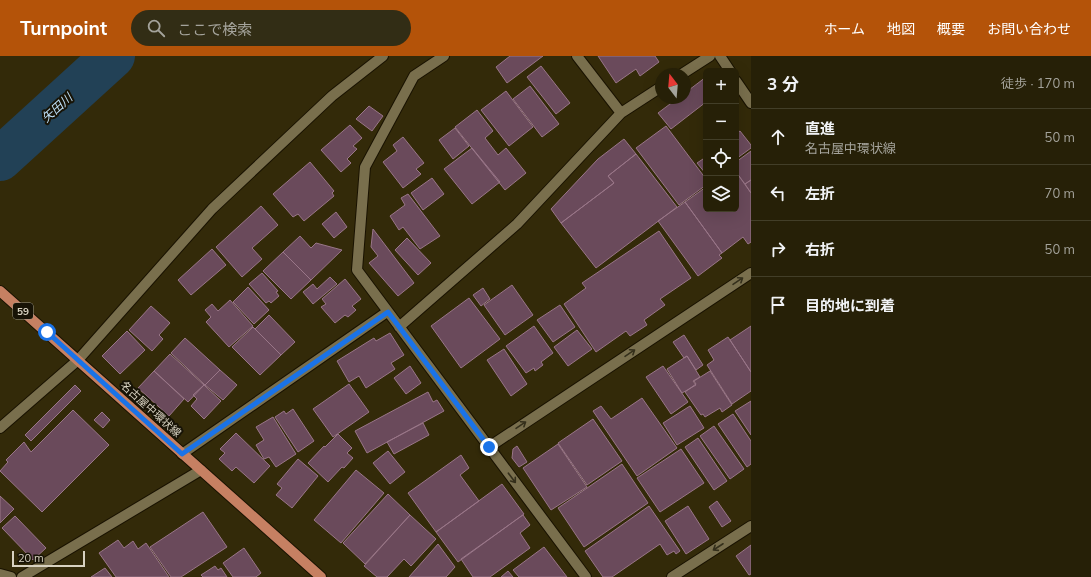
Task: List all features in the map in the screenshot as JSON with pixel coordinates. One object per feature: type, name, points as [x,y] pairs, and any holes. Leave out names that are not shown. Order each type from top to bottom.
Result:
[{"type":"main road","name":"名古屋中環状線","points":[[0,291],[321,577]]},
{"type":"street","points":[[0,428],[78,360],[212,209],[332,96],[383,56]]},
{"type":"street","points":[[444,56],[414,76],[364,167],[357,270],[586,577]]},
{"type":"street","points":[[577,56],[621,113]]},
{"type":"street","points":[[691,68],[710,56]]},
{"type":"street","points":[[720,56],[728,68]]},
{"type":"street","points":[[739,85],[751,103]]},
{"type":"street","points":[[399,327],[517,224],[621,113],[655,91]]},
{"type":"street","points":[[489,447],[751,272]]},
{"type":"street","points":[[182,454],[388,312]]},
{"type":"street","points":[[22,577],[201,470]]},
{"type":"street","points":[[672,577],[751,526]]},
{"type":"street","points":[[0,574],[11,577]]},
{"type":"building","points":[[510,56],[543,56],[507,83],[496,67]]},
{"type":"building","points":[[598,56],[655,56],[659,62],[640,76],[636,69],[616,83]]},
{"type":"building","points":[[541,66],[570,103],[556,114],[527,77]]},
{"type":"building","points":[[703,79],[703,104],[671,129],[658,113],[670,104],[691,104],[691,88]]},
{"type":"building","points":[[530,86],[559,124],[542,137],[513,99]]},
{"type":"building","points":[[506,91],[533,127],[509,146],[481,110]]},
{"type":"building","points":[[369,106],[383,116],[372,131],[356,119]]},
{"type":"building","points":[[477,110],[493,131],[485,138],[498,155],[506,148],[526,173],[505,190],[455,127]]},
{"type":"building","points":[[350,125],[362,138],[353,146],[357,149],[347,159],[351,163],[341,172],[321,150]]},
{"type":"building","points":[[666,126],[703,175],[703,187],[679,205],[636,148]]},
{"type":"building","points":[[455,128],[469,146],[453,159],[439,140]]},
{"type":"building","points":[[740,131],[751,145],[751,148],[739,157],[739,140]]},
{"type":"building","points":[[403,137],[424,163],[416,169],[421,174],[403,188],[383,162],[397,151],[393,145]]},
{"type":"building","points":[[624,139],[636,154],[608,176],[614,183],[561,223],[551,209],[598,159]]},
{"type":"building","points":[[472,148],[500,182],[472,204],[444,169]]},
{"type":"building","points":[[751,151],[751,180],[745,184],[739,176],[739,160]]},
{"type":"building","points":[[636,154],[677,207],[596,268],[561,223],[614,183],[608,176]]},
{"type":"building","points":[[703,159],[703,170],[697,163]]},
{"type":"building","points":[[310,162],[334,191],[332,193],[334,196],[304,221],[298,214],[293,217],[273,194]]},
{"type":"building","points":[[739,176],[751,193],[751,242],[748,244],[743,237],[722,253],[685,202],[703,189],[703,212],[739,212]]},
{"type":"building","points":[[432,178],[444,194],[423,210],[411,193]]},
{"type":"building","points":[[751,180],[751,193],[745,184]]},
{"type":"building","points":[[408,194],[440,236],[420,249],[403,227],[399,230],[390,216],[405,205],[401,198]]},
{"type":"building","points":[[685,202],[722,253],[719,255],[722,258],[698,276],[658,221]]},
{"type":"building","points":[[261,206],[278,225],[252,248],[262,259],[242,277],[216,247]]},
{"type":"building","points":[[336,212],[347,227],[334,238],[322,224]]},
{"type":"building","points":[[373,229],[414,283],[398,296],[369,263],[378,256],[371,247]]},
{"type":"building","points":[[659,231],[691,278],[660,299],[665,305],[644,320],[647,325],[630,336],[626,331],[596,352],[564,304],[586,288],[582,283]]},
{"type":"building","points":[[300,236],[311,248],[316,243],[342,250],[311,280],[283,252]]},
{"type":"building","points":[[407,238],[431,263],[418,275],[395,250]]},
{"type":"building","points":[[212,249],[226,265],[191,295],[178,280]]},
{"type":"building","points":[[283,252],[311,280],[291,299],[263,271]]},
{"type":"building","points":[[262,273],[278,291],[276,292],[279,296],[271,303],[269,301],[266,303],[249,284]]},
{"type":"building","points":[[330,277],[337,284],[313,304],[303,292],[313,284],[317,289]]},
{"type":"building","points":[[345,279],[361,299],[352,306],[356,310],[348,317],[345,315],[335,323],[321,307],[326,304],[322,299]]},
{"type":"building","points":[[512,285],[533,315],[505,335],[484,305]]},
{"type":"building","points":[[248,287],[269,310],[254,324],[233,302]]},
{"type":"building","points":[[483,288],[490,299],[481,306],[473,295]]},
{"type":"building","points":[[469,298],[500,339],[461,368],[431,326]]},
{"type":"building","points":[[230,300],[253,326],[229,347],[206,322],[211,317],[205,310],[212,304],[218,311]]},
{"type":"building","points":[[560,305],[575,327],[553,342],[537,320]]},
{"type":"building","points":[[151,306],[170,323],[159,335],[163,339],[152,351],[129,330]]},
{"type":"building","points":[[269,315],[295,342],[281,355],[255,329]]},
{"type":"building","points":[[534,326],[553,353],[541,362],[543,365],[535,371],[534,368],[526,373],[506,346]]},
{"type":"building","points":[[751,326],[751,372],[730,340]]},
{"type":"building","points":[[253,327],[281,355],[260,375],[232,347]]},
{"type":"building","points":[[577,330],[592,349],[568,366],[554,347]]},
{"type":"building","points":[[127,331],[145,350],[120,374],[102,356]]},
{"type":"building","points":[[390,333],[404,355],[391,363],[395,369],[366,388],[359,376],[349,382],[337,361],[374,338],[376,341]]},
{"type":"building","points":[[684,335],[703,365],[696,370],[687,356],[684,358],[673,342]]},
{"type":"building","points":[[728,337],[751,372],[751,391],[732,404],[707,365],[714,360],[708,350]]},
{"type":"building","points":[[185,338],[220,370],[205,385],[171,353]]},
{"type":"building","points":[[504,349],[527,384],[511,396],[487,360]]},
{"type":"building","points":[[170,354],[204,385],[188,402],[154,371]]},
{"type":"building","points":[[687,356],[700,377],[693,381],[696,385],[682,393],[667,369]]},
{"type":"building","points":[[410,366],[421,383],[406,394],[394,378]]},
{"type":"building","points":[[663,366],[688,402],[671,414],[646,377]]},
{"type":"building","points":[[220,370],[237,385],[223,400],[205,385]]},
{"type":"building","points":[[154,371],[184,399],[169,416],[138,388]]},
{"type":"building","points":[[710,371],[732,405],[722,412],[720,408],[705,417],[703,414],[701,415],[685,392],[696,384],[694,381]]},
{"type":"building","points":[[349,384],[369,412],[333,437],[313,409]]},
{"type":"building","points":[[75,385],[81,391],[31,441],[25,435]]},
{"type":"building","points":[[204,385],[221,401],[204,419],[191,406],[197,399],[193,395]]},
{"type":"building","points":[[428,392],[433,402],[437,400],[444,411],[367,453],[355,431]]},
{"type":"building","points":[[642,398],[677,448],[637,476],[593,411],[601,406],[611,419]]},
{"type":"building","points":[[751,401],[751,435],[735,411]]},
{"type":"building","points":[[690,406],[704,428],[677,445],[663,423]]},
{"type":"building","points":[[293,409],[314,441],[298,452],[275,417],[284,411],[286,414]]},
{"type":"building","points":[[73,410],[109,445],[42,512],[0,471],[8,462],[6,460],[24,442],[31,452]]},
{"type":"building","points":[[102,412],[110,420],[103,428],[94,420]]},
{"type":"building","points":[[733,414],[751,441],[751,464],[747,467],[718,424]]},
{"type":"building","points":[[273,417],[296,454],[276,467],[269,457],[264,459],[256,445],[264,440],[256,427]]},
{"type":"building","points":[[593,419],[622,461],[587,485],[558,443]]},
{"type":"building","points":[[423,423],[429,435],[394,454],[387,442]]},
{"type":"building","points":[[714,426],[744,469],[730,479],[700,436]]},
{"type":"building","points":[[236,433],[270,466],[254,483],[236,467],[232,471],[219,459],[225,453],[220,449]]},
{"type":"building","points":[[338,434],[352,448],[347,453],[353,458],[328,482],[308,463]]},
{"type":"building","points":[[698,438],[727,481],[714,490],[685,447]]},
{"type":"building","points":[[558,444],[587,487],[551,510],[523,468]]},
{"type":"building","points":[[517,446],[527,462],[519,467],[512,458],[513,449]]},
{"type":"building","points":[[681,449],[704,483],[660,512],[637,478]]},
{"type":"building","points":[[388,451],[405,472],[390,484],[373,463]]},
{"type":"building","points":[[461,455],[469,468],[460,475],[479,501],[436,532],[408,493]]},
{"type":"building","points":[[298,459],[318,476],[292,508],[276,495],[282,488],[277,484]]},
{"type":"building","points":[[622,464],[648,503],[584,547],[558,508]]},
{"type":"building","points":[[356,470],[384,493],[341,543],[314,520]]},
{"type":"building","points":[[502,484],[524,514],[458,562],[436,532]]},
{"type":"building","points":[[388,494],[410,515],[365,564],[343,543]]},
{"type":"building","points":[[0,496],[14,509],[0,523]]},
{"type":"building","points":[[717,501],[731,521],[722,527],[709,507]]},
{"type":"building","points":[[649,506],[680,551],[676,554],[674,551],[667,555],[660,544],[612,577],[603,577],[585,551]]},
{"type":"building","points":[[688,506],[709,539],[686,554],[665,521]]},
{"type":"building","points":[[203,512],[227,547],[181,577],[171,577],[150,547]]},
{"type":"building","points":[[410,515],[436,539],[411,566],[404,559],[387,577],[377,577],[364,566]]},
{"type":"building","points":[[523,515],[530,525],[520,533],[530,548],[490,577],[473,577],[461,559]]},
{"type":"building","points":[[15,516],[46,548],[33,560],[2,528]]},
{"type":"building","points":[[118,540],[124,548],[133,541],[138,549],[146,543],[169,577],[116,577],[99,553]]},
{"type":"building","points":[[438,544],[455,567],[446,577],[409,577]]},
{"type":"building","points":[[751,545],[751,574],[749,575],[736,556]]},
{"type":"building","points":[[544,547],[567,577],[519,577],[513,570]]},
{"type":"building","points":[[244,548],[261,573],[256,577],[233,577],[223,563]]},
{"type":"building","points":[[215,566],[218,570],[221,568],[227,577],[203,577],[201,575]]},
{"type":"building","points":[[105,568],[112,577],[91,577]]},
{"type":"building","points":[[508,571],[513,577],[501,577]]},
{"type":"waterway","name":"矢田川","points":[[0,159],[113,56]]},
{"type":"route","points":[[47,332],[182,454],[388,312],[489,447]]}]
